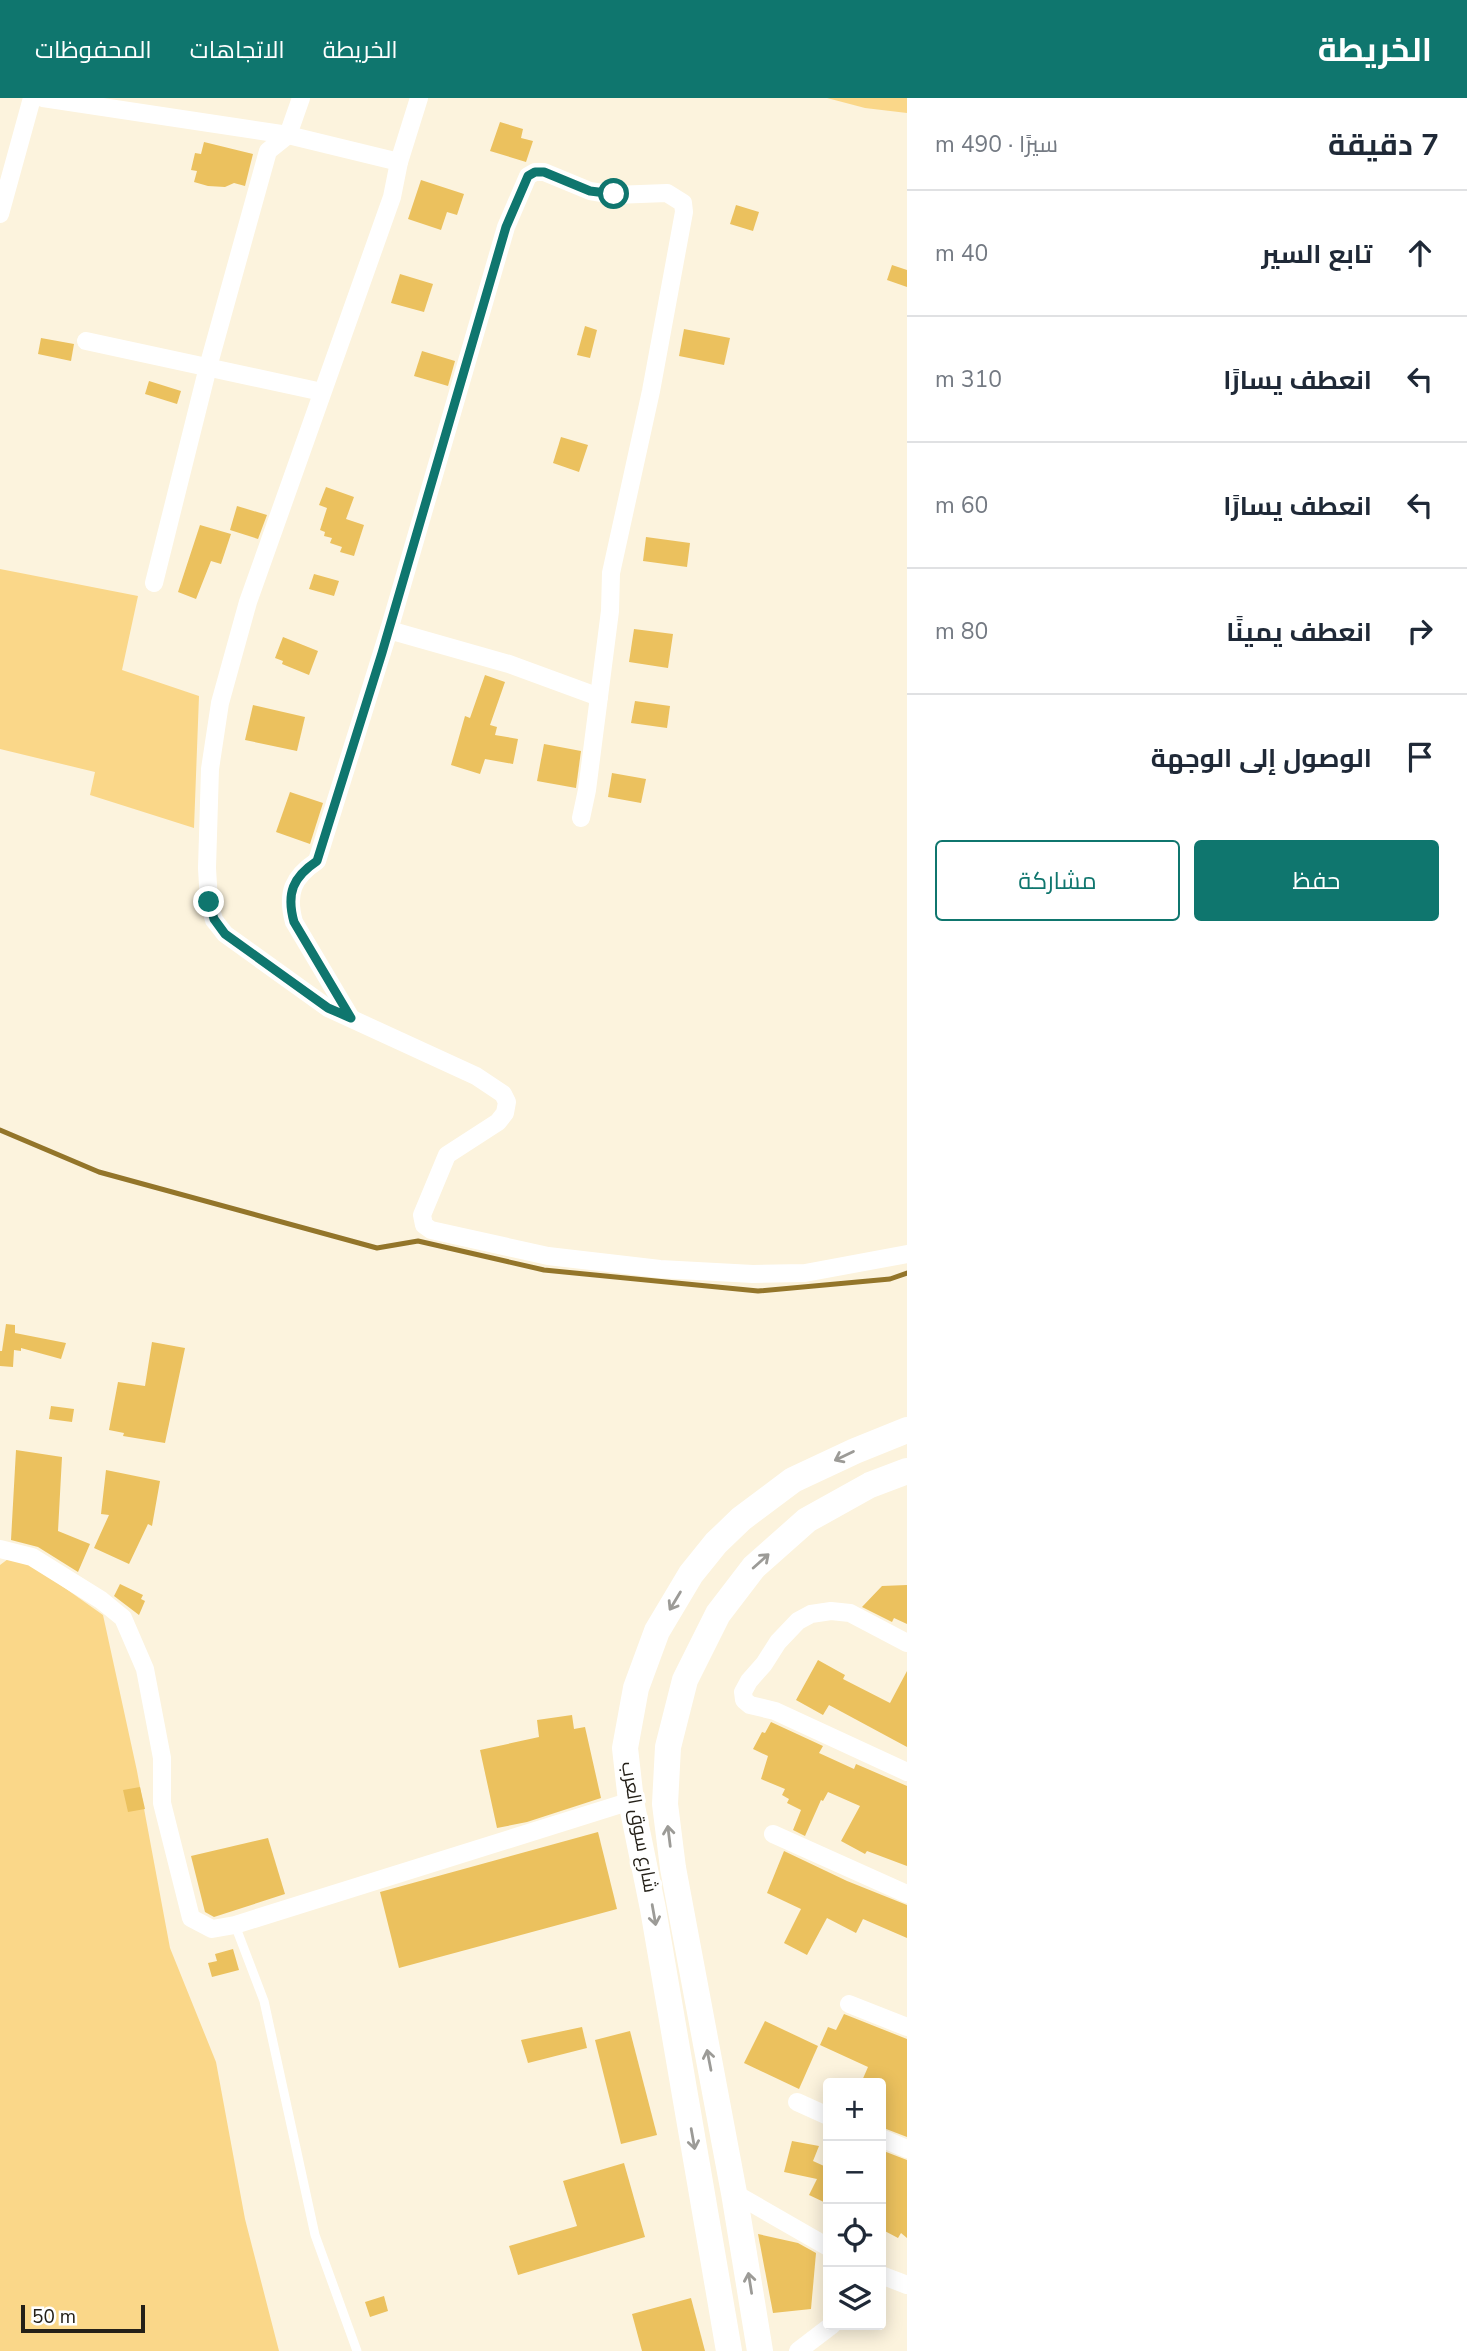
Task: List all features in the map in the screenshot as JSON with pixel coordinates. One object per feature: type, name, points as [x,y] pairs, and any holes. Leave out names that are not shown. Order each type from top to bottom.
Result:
[{"type":"main road","name":"شارع سوق العرب","points":[[729,2351],[653,1909],[631,1801],[625,1748],[636,1688],[657,1631],[691,1574],[740,1519],[793,1480],[907,1430]]},
{"type":"main road","points":[[760,2351],[734,2193],[673,1868],[665,1804],[668,1747],[685,1680],[718,1614],[754,1567],[807,1520],[870,1485],[907,1471]]},
{"type":"street","points":[[0,214],[32,98]]},
{"type":"street","points":[[43,98],[288,135],[399,162]]},
{"type":"street","points":[[154,583],[208,367],[268,151],[288,135],[301,98]]},
{"type":"street","points":[[419,98],[399,162],[392,197],[248,602],[220,703],[210,769],[207,868],[209,902],[214,919],[225,934],[328,1008],[476,1076],[503,1094],[507,1102],[505,1113],[499,1122],[447,1155],[422,1215],[424,1224],[431,1230],[548,1256],[660,1269],[753,1274],[805,1273],[907,1254]]},
{"type":"street","points":[[351,1018],[294,922],[290,908],[292,891],[300,872],[317,861],[389,630],[506,227],[528,176],[535,172],[544,172],[590,191],[614,194],[667,193],[678,197],[683,203],[684,212],[651,391],[611,573],[610,611],[581,818]]},
{"type":"street","points":[[86,341],[322,392]]},
{"type":"street","points":[[389,630],[509,664],[599,697]]},
{"type":"street","points":[[0,1549],[32,1557],[102,1600],[124,1618],[145,1669],[162,1758],[162,1803],[191,1918],[212,1929],[235,1925],[631,1801]]},
{"type":"street","points":[[907,1643],[850,1613],[831,1611],[811,1614],[798,1621],[778,1642],[764,1664],[748,1681],[743,1692],[744,1700],[750,1705],[775,1712],[907,1772]]},
{"type":"street","points":[[774,1834],[907,1894]]},
{"type":"street","points":[[849,2004],[907,2027]]},
{"type":"street","points":[[797,2102],[823,2114]]},
{"type":"street","points":[[886,2140],[907,2149]]},
{"type":"street","points":[[734,2193],[823,2244]]},
{"type":"street","points":[[886,2275],[906,2281]]},
{"type":"street","points":[[798,2351],[825,2337]]},
{"type":"lane","points":[[235,1925],[264,2001],[315,2235],[357,2351]]},
{"type":"shaded area","points":[[827,98],[907,98],[907,113],[865,108]]},
{"type":"shaded area","points":[[0,569],[138,596],[122,670],[199,696],[194,828],[90,795],[95,772],[0,749]]},
{"type":"shaded area","points":[[8,1559],[31,1564],[103,1615],[137,1771],[170,1948],[216,2062],[245,2219],[279,2351],[0,2351],[0,1565]]},
{"type":"building","points":[[500,122],[523,129],[521,138],[533,141],[526,162],[490,151]]},
{"type":"building","points":[[204,142],[253,154],[245,186],[234,183],[225,187],[208,186],[194,182],[197,171],[191,170],[195,153],[201,154]]},
{"type":"building","points":[[421,180],[464,194],[457,215],[447,212],[441,230],[408,219]]},
{"type":"building","points":[[736,205],[759,212],[753,231],[730,224]]},
{"type":"building","points":[[892,265],[907,270],[907,287],[887,280]]},
{"type":"building","points":[[400,274],[433,284],[424,312],[391,303]]},
{"type":"building","points":[[585,326],[597,330],[590,358],[577,355]]},
{"type":"building","points":[[684,329],[730,338],[724,365],[679,356]]},
{"type":"building","points":[[41,338],[74,344],[71,361],[38,354]]},
{"type":"building","points":[[422,351],[455,361],[448,386],[414,376]]},
{"type":"building","points":[[149,381],[181,391],[177,404],[145,394]]},
{"type":"building","points":[[561,437],[588,445],[579,472],[553,463]]},
{"type":"building","points":[[326,487],[354,497],[346,519],[364,525],[354,556],[340,552],[342,547],[330,543],[332,538],[324,536],[325,532],[320,530],[327,508],[319,505]]},
{"type":"building","points":[[237,506],[267,515],[258,539],[230,530]]},
{"type":"building","points":[[200,525],[231,534],[221,564],[211,561],[196,599],[178,592]]},
{"type":"building","points":[[646,537],[690,543],[687,567],[643,561]]},
{"type":"building","points":[[314,574],[339,581],[334,596],[309,589]]},
{"type":"building","points":[[634,629],[673,634],[668,668],[629,662]]},
{"type":"building","points":[[283,637],[318,651],[309,675],[282,664],[283,661],[275,658]]},
{"type":"building","points":[[485,675],[505,682],[490,725],[497,727],[495,735],[518,739],[513,764],[485,759],[480,774],[451,765],[465,716],[470,718]]},
{"type":"building","points":[[635,701],[670,706],[667,728],[631,723]]},
{"type":"building","points":[[253,705],[305,717],[297,751],[245,740]]},
{"type":"building","points":[[544,744],[581,751],[576,788],[537,781]]},
{"type":"building","points":[[612,773],[646,779],[641,803],[608,797]]},
{"type":"building","points":[[290,792],[323,803],[310,844],[276,832]]},
{"type":"building","points":[[6,1324],[15,1325],[15,1333],[66,1343],[61,1359],[21,1348],[21,1351],[14,1350],[13,1367],[0,1366],[0,1351]]},
{"type":"building","points":[[152,1342],[185,1348],[165,1443],[123,1436],[124,1433],[109,1430],[118,1382],[145,1386]]},
{"type":"building","points":[[51,1406],[74,1409],[72,1422],[49,1419]]},
{"type":"building","points":[[16,1450],[62,1457],[58,1531],[90,1544],[78,1572],[38,1547],[11,1540]]},
{"type":"building","points":[[106,1470],[160,1481],[152,1526],[148,1524],[129,1564],[94,1548],[109,1515],[101,1514]]},
{"type":"building","points":[[120,1584],[143,1595],[141,1599],[145,1601],[139,1615],[114,1596]]},
{"type":"building","points":[[907,1585],[907,1624],[894,1618],[892,1622],[862,1607],[882,1586]]},
{"type":"building","points":[[818,1660],[845,1675],[843,1679],[890,1703],[907,1671],[907,1747],[829,1705],[823,1715],[796,1700]]},
{"type":"building","points":[[572,1715],[574,1729],[585,1727],[601,1798],[527,1822],[497,1828],[480,1750],[539,1737],[537,1720]]},
{"type":"building","points":[[771,1722],[823,1746],[819,1753],[854,1769],[856,1764],[907,1786],[907,1866],[867,1851],[865,1854],[841,1841],[860,1806],[828,1792],[823,1801],[821,1800],[805,1836],[793,1830],[801,1810],[787,1803],[789,1799],[782,1795],[785,1789],[761,1779],[768,1756],[753,1749]]},
{"type":"building","points":[[140,1787],[145,1809],[128,1812],[123,1790]]},
{"type":"building","points":[[598,1832],[617,1909],[399,1968],[380,1892]]},
{"type":"building","points":[[268,1838],[285,1894],[214,1917],[205,1912],[191,1856]]},
{"type":"building","points":[[784,1851],[847,1881],[907,1905],[907,1938],[863,1919],[856,1933],[827,1918],[807,1955],[784,1943],[801,1909],[767,1893]]},
{"type":"building","points":[[233,1949],[239,1970],[212,1977],[208,1963],[217,1961],[215,1954]]},
{"type":"building","points":[[844,2014],[907,2039],[907,2137],[886,2129],[886,2078],[863,2078],[868,2067],[820,2045],[828,2027],[836,2030]]},
{"type":"building","points":[[765,2021],[818,2046],[799,2089],[744,2063]]},
{"type":"building","points":[[582,2027],[587,2048],[528,2063],[521,2040]]},
{"type":"building","points":[[630,2031],[657,2135],[621,2144],[595,2040]]},
{"type":"building","points":[[792,2141],[819,2146],[813,2161],[823,2166],[823,2202],[809,2195],[817,2179],[784,2172]]},
{"type":"building","points":[[886,2152],[907,2160],[907,2238],[901,2233],[898,2238],[886,2232]]},
{"type":"building","points":[[624,2163],[645,2237],[518,2275],[509,2246],[577,2226],[563,2181]]},
{"type":"building","points":[[758,2234],[798,2243],[816,2253],[811,2309],[773,2313]]},
{"type":"building","points":[[384,2296],[388,2311],[370,2317],[365,2302]]},
{"type":"building","points":[[691,2298],[705,2351],[642,2351],[632,2314]]},
{"type":"waterway","points":[[0,1130],[99,1172],[377,1248],[418,1241],[544,1270],[758,1291],[890,1279],[907,1273]]},
{"type":"route","points":[[209,902],[214,919],[225,934],[328,1008],[351,1018],[294,922],[290,908],[292,891],[300,872],[317,861],[382,653],[506,227],[528,176],[535,172],[544,172],[590,191],[614,194]]}]
